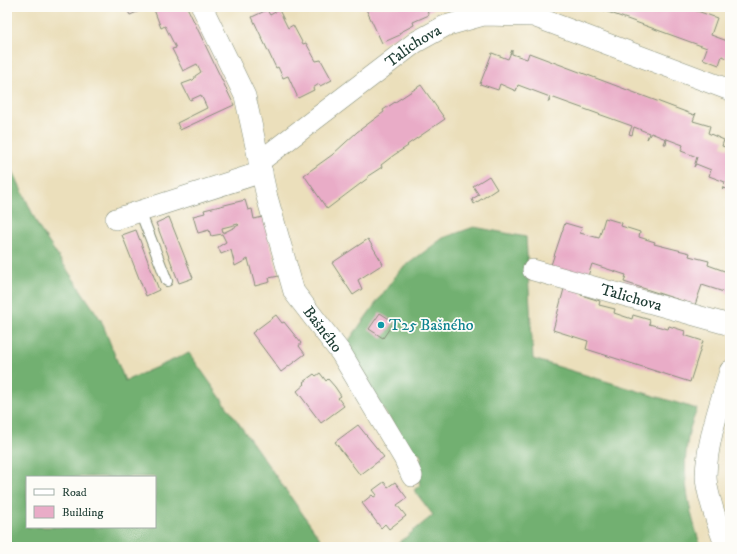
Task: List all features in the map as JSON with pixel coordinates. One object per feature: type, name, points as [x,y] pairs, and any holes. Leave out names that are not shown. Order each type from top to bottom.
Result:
[{"type":"street","name":"Bašného","points":[[202,7],[245,96],[260,167],[294,292],[341,353],[404,458],[412,476]]},
{"type":"street","name":"Talichova","points":[[260,167],[416,42],[445,26],[484,15],[533,16],[730,90]]},
{"type":"street","points":[[116,219],[260,167]]},
{"type":"street","name":"Talichova","points":[[533,270],[730,325]]},
{"type":"street","points":[[726,547],[718,527],[706,477],[712,432],[727,396],[730,371]]},
{"type":"lane","points":[[140,211],[167,281]]},
{"type":"green space","points":[[7,158],[39,228],[101,320],[125,381],[189,353],[326,547],[7,547]]},
{"type":"green space","points":[[474,227],[526,237],[533,359],[697,409],[690,427],[685,466],[687,493],[701,547],[394,547],[433,515],[414,490],[420,485],[415,463],[422,460],[420,453],[410,451],[345,349],[347,343],[400,270],[443,238]]},
{"type":"building","points":[[149,7],[130,15],[126,8]]},
{"type":"building","points":[[153,7],[187,7],[234,105],[180,130],[177,123],[207,108],[201,95],[190,100],[182,84],[193,80],[195,76],[201,72],[197,64],[183,71],[172,49],[176,48],[165,26],[161,28]]},
{"type":"building","points":[[365,7],[438,7],[427,12],[429,15],[413,22],[414,25],[399,33],[400,35],[382,43]]},
{"type":"building","points":[[594,7],[686,7],[717,18],[711,35],[730,42],[730,59],[722,56],[719,65],[703,59],[707,48]]},
{"type":"building","points":[[267,10],[270,15],[279,10],[288,28],[293,25],[303,44],[306,43],[316,61],[321,60],[332,80],[320,86],[319,84],[313,88],[314,90],[298,98],[288,76],[283,78],[278,67],[276,68],[252,17]]},
{"type":"building","points":[[512,50],[512,54],[527,59],[529,53],[694,115],[696,113],[693,121],[710,126],[708,133],[724,140],[722,146],[730,149],[730,190],[724,188],[722,190],[725,182],[709,176],[711,170],[696,164],[694,167],[697,157],[681,151],[683,145],[667,139],[666,144],[664,144],[666,139],[651,133],[647,139],[649,133],[634,127],[632,135],[629,134],[632,126],[551,97],[548,102],[550,97],[518,85],[516,91],[500,84],[498,90],[480,84],[492,53],[508,59]]},
{"type":"building","points":[[421,85],[445,119],[407,145],[408,146],[381,165],[382,167],[368,176],[368,178],[327,209],[304,175],[332,155],[357,132],[384,112],[383,110]]},
{"type":"building","points":[[489,176],[497,189],[474,204],[472,199],[479,195],[473,186]]},
{"type":"building","points":[[245,200],[248,210],[252,209],[254,219],[263,217],[279,276],[269,278],[270,282],[255,286],[248,259],[235,266],[231,250],[221,254],[218,247],[226,242],[222,234],[211,236],[209,230],[198,233],[193,216],[205,213],[204,210]],"holes":[[[239,225],[223,233],[222,228]]]},
{"type":"building","points":[[169,217],[193,278],[179,283],[156,223]]},
{"type":"building","points":[[605,218],[622,223],[621,226],[640,232],[639,237],[655,242],[654,244],[690,253],[689,256],[709,261],[708,265],[730,273],[730,294],[702,285],[695,305],[624,282],[626,275],[592,264],[587,279],[550,268],[565,223],[582,228],[580,233],[599,238]]},
{"type":"building","points":[[136,230],[159,290],[146,296],[122,235]]},
{"type":"building","points":[[368,239],[383,264],[358,280],[362,289],[353,295],[332,263]]},
{"type":"building","points":[[565,285],[582,290],[581,295],[600,301],[599,305],[615,309],[614,313],[632,319],[633,315],[650,320],[649,324],[668,329],[669,326],[685,331],[684,335],[703,341],[690,382],[586,349],[588,341],[553,330]]},
{"type":"building","name":"T25 Bašného","points":[[380,313],[394,322],[383,338],[369,329]]},
{"type":"building","points":[[276,315],[282,323],[284,322],[301,343],[299,346],[305,354],[281,372],[252,333]]},
{"type":"building","points":[[320,373],[326,381],[328,379],[335,387],[341,396],[338,398],[344,406],[321,423],[297,391],[305,384],[303,382],[314,374],[316,376]]},
{"type":"building","points":[[358,425],[384,457],[360,475],[335,442]]},
{"type":"building","points":[[384,482],[388,487],[395,482],[407,498],[397,505],[406,516],[389,529],[385,524],[381,528],[362,503],[372,495],[374,497],[377,495],[373,490]]},
{"type":"place","name":"T25 Bašného","points":[[381,325]]}]
